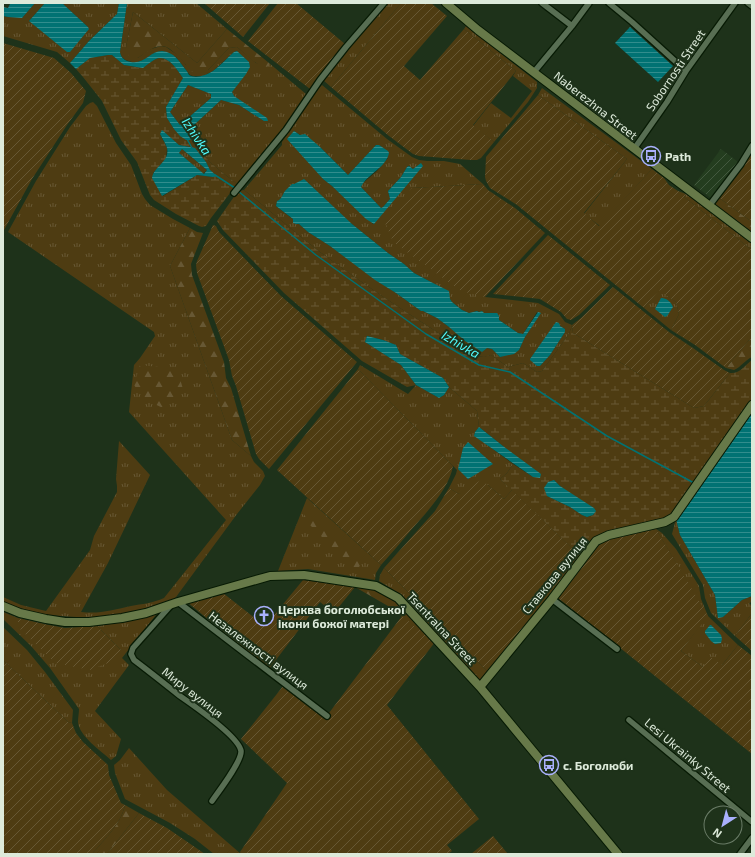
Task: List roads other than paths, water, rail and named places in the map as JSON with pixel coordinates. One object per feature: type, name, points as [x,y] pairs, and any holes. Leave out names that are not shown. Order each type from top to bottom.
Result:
[{"type":"street","points":[[234,193],[278,140],[346,47],[384,3]]},
{"type":"street","name":"Naberezhna Street","points":[[446,3],[478,30],[752,238]]},
{"type":"street","points":[[542,3],[572,26]]},
{"type":"street","points":[[534,72],[589,3]]},
{"type":"street","points":[[609,3],[686,71]]},
{"type":"street","name":"Sobornosti Street","points":[[634,149],[667,102],[686,71],[735,3]]},
{"type":"street","points":[[748,3],[752,6]]},
{"type":"street","points":[[709,206],[741,164],[752,146]]},
{"type":"street","name":"Ставкова вулиця","points":[[482,684],[552,599],[596,541],[609,535],[665,522],[674,517],[752,405]]},
{"type":"street","name":"Tsentralna Street","points":[[3,606],[20,613],[46,619],[65,622],[89,622],[146,613],[175,603],[270,576],[304,576],[376,586],[398,598],[482,684],[618,854]]},
{"type":"street","points":[[552,599],[617,649]]},
{"type":"street","name":"Миру вулиця","points":[[175,603],[133,648],[131,654],[132,657],[142,666],[198,708],[232,737],[239,745],[241,750],[238,762],[212,801]]},
{"type":"street","name":"Незалежності вулиця","points":[[175,603],[327,716]]},
{"type":"street","name":"Lesi Ukrainky Street","points":[[629,720],[752,822]]},
{"type":"street","points":[[740,854],[752,838]]},
{"type":"water","points":[[10,3],[35,3],[22,18],[3,16],[3,7],[8,8]]},
{"type":"water","points":[[45,3],[62,3],[88,27],[89,29],[70,52],[67,52],[29,21]]},
{"type":"water","points":[[119,3],[127,3],[120,52],[122,58],[127,61],[138,62],[153,53],[162,51],[170,53],[176,58],[189,75],[198,77],[213,71],[237,51],[249,62],[250,67],[232,92],[234,96],[267,118],[268,121],[264,121],[239,105],[221,100],[194,125],[192,138],[190,140],[186,140],[180,136],[167,118],[166,107],[183,78],[167,60],[159,58],[143,68],[124,65],[112,55],[108,55],[90,58],[76,69],[70,63],[89,41],[117,14]],"holes":[[[188,85],[211,94],[211,98],[180,125],[170,112]]]},
{"type":"water","points":[[630,27],[673,66],[658,82],[615,43]]},
{"type":"water","points":[[162,130],[179,145],[195,148],[206,162],[210,170],[217,176],[197,175],[162,196],[152,178],[153,174],[166,157],[167,153],[167,148],[160,134]],"holes":[[[182,149],[207,170],[204,174],[179,153]]]},
{"type":"water","points":[[294,131],[300,135],[305,134],[348,175],[376,145],[379,145],[388,151],[389,153],[384,163],[367,178],[361,187],[381,208],[390,199],[388,191],[401,177],[407,167],[409,166],[413,169],[421,163],[423,166],[374,224],[366,219],[323,179],[287,139]]},
{"type":"water","points":[[304,179],[352,224],[388,253],[414,273],[449,291],[452,302],[462,310],[469,313],[482,311],[484,313],[497,313],[499,320],[518,333],[523,334],[538,312],[541,313],[525,337],[519,350],[514,354],[500,357],[492,349],[487,348],[482,352],[465,341],[437,318],[421,311],[375,280],[299,224],[293,223],[293,219],[276,206],[277,201],[292,184]]},
{"type":"water","points":[[661,298],[671,303],[673,307],[665,317],[655,309]]},
{"type":"water","points":[[556,322],[565,329],[565,332],[550,355],[540,366],[537,366],[530,359]]},
{"type":"water","points":[[367,336],[396,345],[400,354],[443,378],[449,387],[444,395],[439,398],[416,385],[401,365],[365,342]]},
{"type":"water","points":[[752,409],[752,596],[742,600],[723,617],[718,618],[715,595],[680,535],[676,519]]},
{"type":"water","points":[[479,427],[541,474],[540,478],[533,477],[474,436]]},
{"type":"water","points":[[468,442],[493,464],[468,479],[458,469],[463,448]]},
{"type":"water","points":[[554,480],[560,486],[594,508],[596,511],[593,515],[587,517],[582,515],[570,507],[547,496],[544,488],[548,482]]},
{"type":"water","points":[[710,625],[721,635],[721,643],[715,644],[705,633]]},
{"type":"waterway","name":"Izhivka","points":[[187,139],[192,148]]},
{"type":"waterway","name":"Izhivka","points":[[215,175],[235,188]]},
{"type":"waterway","name":"Izhivka","points":[[238,191],[316,255],[426,334],[479,365],[510,372],[607,436],[694,483]]},
{"type":"place","name":"Path","points":[[651,156]]},
{"type":"place","name":"Церква боголюбської ікони божої матері","points":[[264,616]]},
{"type":"place","name":"с. Боголюби","points":[[549,765]]}]
